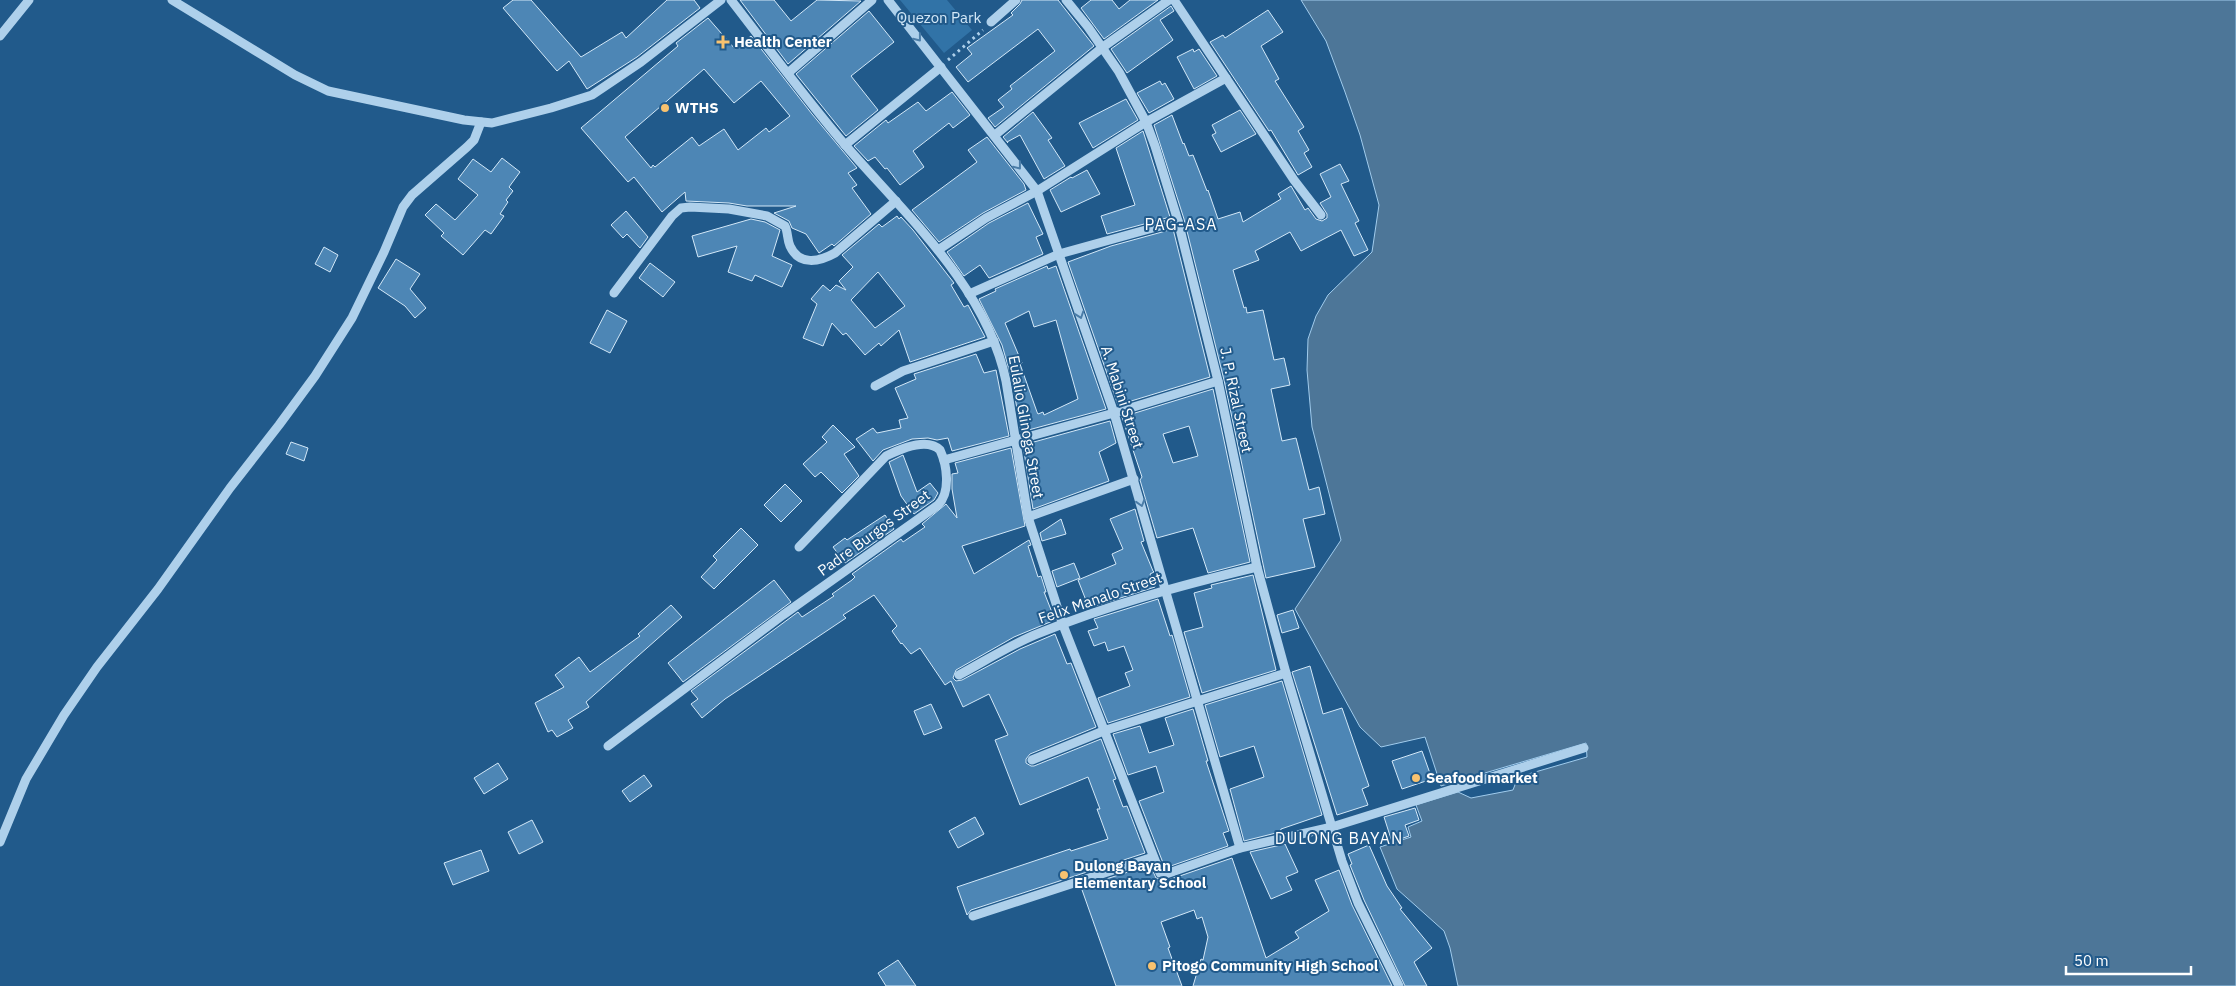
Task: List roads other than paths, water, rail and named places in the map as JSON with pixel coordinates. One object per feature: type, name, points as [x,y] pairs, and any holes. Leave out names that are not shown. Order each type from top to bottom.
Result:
[{"type":"street","points":[[0,36],[29,0]]},
{"type":"street","points":[[172,0],[295,76],[328,91],[492,123],[592,94],[641,62],[721,0]]},
{"type":"street","name":"Eulalio Glinoga Street","points":[[731,0],[845,145],[938,250],[969,294],[994,340],[1002,360],[1028,517],[1062,625],[1106,730],[1160,873],[1166,874],[1240,848]]},
{"type":"street","points":[[788,73],[872,0]]},
{"type":"street","name":"A. Mabini Street","points":[[888,0],[1037,190],[1114,413],[1240,848]]},
{"type":"street","points":[[991,22],[1016,0]]},
{"type":"street","name":"J. P. Rizal Street","points":[[1066,0],[1102,47],[1146,122],[1178,221],[1218,381],[1257,567],[1286,673],[1342,861],[1358,903],[1399,986]]},
{"type":"street","points":[[995,135],[1102,47],[1169,0]]},
{"type":"street","points":[[1174,0],[1294,180],[1321,215]]},
{"type":"street","points":[[845,145],[941,67]]},
{"type":"street","points":[[938,250],[986,218],[1037,190],[1146,122],[1226,78]]},
{"type":"street","points":[[0,842],[26,779],[64,715],[97,667],[158,590],[230,488],[315,376],[352,318],[403,207],[412,195],[467,148],[474,140],[481,122]]},
{"type":"street","points":[[614,293],[672,216],[681,208],[729,209],[767,216],[785,226],[789,245],[798,257],[803,260],[812,261],[825,259],[835,253],[896,201]]},
{"type":"street","points":[[969,294],[1059,254],[1178,221]]},
{"type":"street","points":[[875,386],[903,371],[994,340]]},
{"type":"street","points":[[799,547],[886,456],[896,451],[928,444],[940,450],[944,460],[1114,413],[1218,381]]},
{"type":"street","name":"Padre Burgos Street","points":[[608,746],[783,615],[938,505],[945,495],[944,460]]},
{"type":"street","points":[[1028,517],[1134,479]]},
{"type":"street","name":"Felix Manalo Street","points":[[959,675],[1036,635],[1062,625],[1166,589],[1257,567]]},
{"type":"street","points":[[1032,760],[1106,730],[1286,673]]},
{"type":"street","points":[[1240,848],[1332,827],[1584,748]]},
{"type":"street","points":[[973,916],[1153,857]]},
{"type":"place","name":"Health Center","points":[[723,42]]},
{"type":"place","name":"WTHS","points":[[665,108]]},
{"type":"place","name":"Seafood market","points":[[1416,778]]},
{"type":"place","name":"Dulong Bayan Elementary School","points":[[1064,875]]},
{"type":"place","name":"Pitogo Community High School","points":[[1152,966]]},
{"type":"district","name":"PAG-ASA","points":[[1181,224]]},
{"type":"district","name":"DULONG BAYAN","points":[[1339,838]]},
{"type":"park label","name":"Quezon Park","points":[[939,18]]}]
